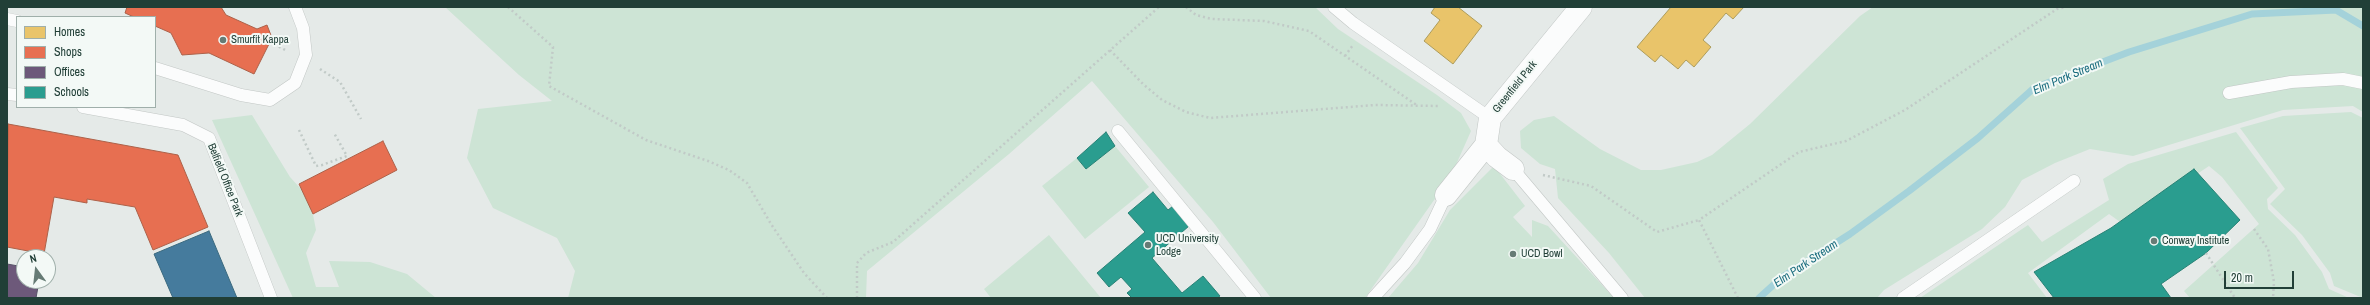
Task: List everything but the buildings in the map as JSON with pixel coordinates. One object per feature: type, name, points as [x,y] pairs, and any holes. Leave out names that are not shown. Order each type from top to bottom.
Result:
[{"type":"street","name":"Greenfield Park","points":[[1486,145],[1490,118],[1581,7]]},
{"type":"street","points":[[1446,195],[1486,145],[1497,157],[1513,169]]},
{"type":"lane","points":[[156,68],[241,95],[270,100],[295,83],[306,55],[303,28],[295,7]]},
{"type":"lane","points":[[1334,7],[1353,23],[1490,118]]},
{"type":"lane","points":[[2229,93],[2291,82],[2343,79],[2363,83]]},
{"type":"lane","name":"Belfield Office Park","points":[[89,108],[183,125],[209,138],[272,298]]},
{"type":"lane","points":[[1118,131],[1255,298]]},
{"type":"lane","points":[[1513,169],[1622,298]]},
{"type":"lane","points":[[1903,298],[2074,181]]},
{"type":"lane","points":[[1373,298],[1405,263],[1430,229],[1446,195]]},
{"type":"path","points":[[508,7],[552,47],[549,86],[616,125],[646,140],[708,161],[729,170],[747,183],[771,224],[804,273],[828,298]]},
{"type":"path","points":[[857,298],[857,263],[866,253],[893,242],[1159,7]]},
{"type":"path","points":[[1110,50],[1143,84],[1162,100],[1186,112],[1210,118],[1375,105],[1419,106],[1309,31],[1264,21],[1212,19],[1196,15],[1186,7]]},
{"type":"path","points":[[1513,169],[1591,186],[1657,232],[1699,220],[1799,152],[1846,141],[1905,110],[2057,9],[2065,7]]},
{"type":"path","points":[[270,42],[304,60],[340,82],[361,119]]},
{"type":"path","points":[[299,130],[316,166],[347,156],[334,133]]},
{"type":"path","points":[[1699,220],[1738,298]]},
{"type":"path","points":[[2254,229],[2268,248],[2274,282],[2273,298]]},
{"type":"path","points":[[2206,254],[2234,298]]},
{"type":"green space","points":[[445,7],[1315,7],[1338,29],[1437,95],[1461,113],[1471,131],[1451,176],[1365,298],[1271,298],[1213,222],[1092,81],[1009,154],[867,271],[866,298],[568,298],[575,271],[557,238],[493,208],[467,158],[478,109],[552,101],[519,75]]},
{"type":"green space","points":[[1873,7],[2363,7],[2363,112],[2353,106],[2283,110],[2133,156],[2090,149],[2055,163],[2022,180],[2005,207],[1982,229],[1884,290],[1877,298],[1645,298],[1609,253],[1558,198],[1555,169],[1540,164],[1521,148],[1520,131],[1534,120],[1554,116],[1600,149],[1641,170],[1661,170],[1697,162],[1712,155],[1750,124],[1860,16]]},
{"type":"green space","points":[[2351,112],[2363,118],[2363,298],[2334,286],[2330,273],[2302,235],[2270,204],[2285,189],[2240,128],[2283,116]]},
{"type":"green space","points":[[252,115],[290,177],[310,199],[316,230],[306,253],[316,287],[339,287],[329,261],[370,262],[407,274],[436,298],[293,298],[212,120]]},
{"type":"green space","points":[[2236,132],[2278,188],[2267,199],[2268,209],[2295,235],[2322,272],[2329,289],[2349,298],[2190,298],[2184,291],[2259,224],[2222,177],[2209,166],[2123,224],[2109,214],[2028,273],[2047,298],[1920,298],[2028,225],[2042,242],[2109,200],[2103,179],[2128,164]]},
{"type":"green space","points":[[1115,146],[1149,187],[1085,239],[1042,186],[1077,158],[1086,169]]},
{"type":"green space","points":[[1494,166],[1525,206],[1513,217],[1532,237],[1532,220],[1548,226],[1614,298],[1388,298],[1418,263],[1450,210]]},
{"type":"green space","points":[[1049,235],[1101,298],[991,298],[984,289]]},
{"type":"waterway","name":"Elm Park Stream","points":[[1759,298],[1781,278],[1850,234],[1909,191],[1978,138],[2034,88],[2129,52],[2252,14],[2336,10],[2363,26]]},
{"type":"place","name":"Smurfit Kappa","points":[[223,40]]},
{"type":"place","name":"Conway Institute","points":[[2154,241]]},
{"type":"place","name":"UCD University Lodge","points":[[1148,245]]},
{"type":"place","name":"UCD Bowl","points":[[1513,254]]}]
